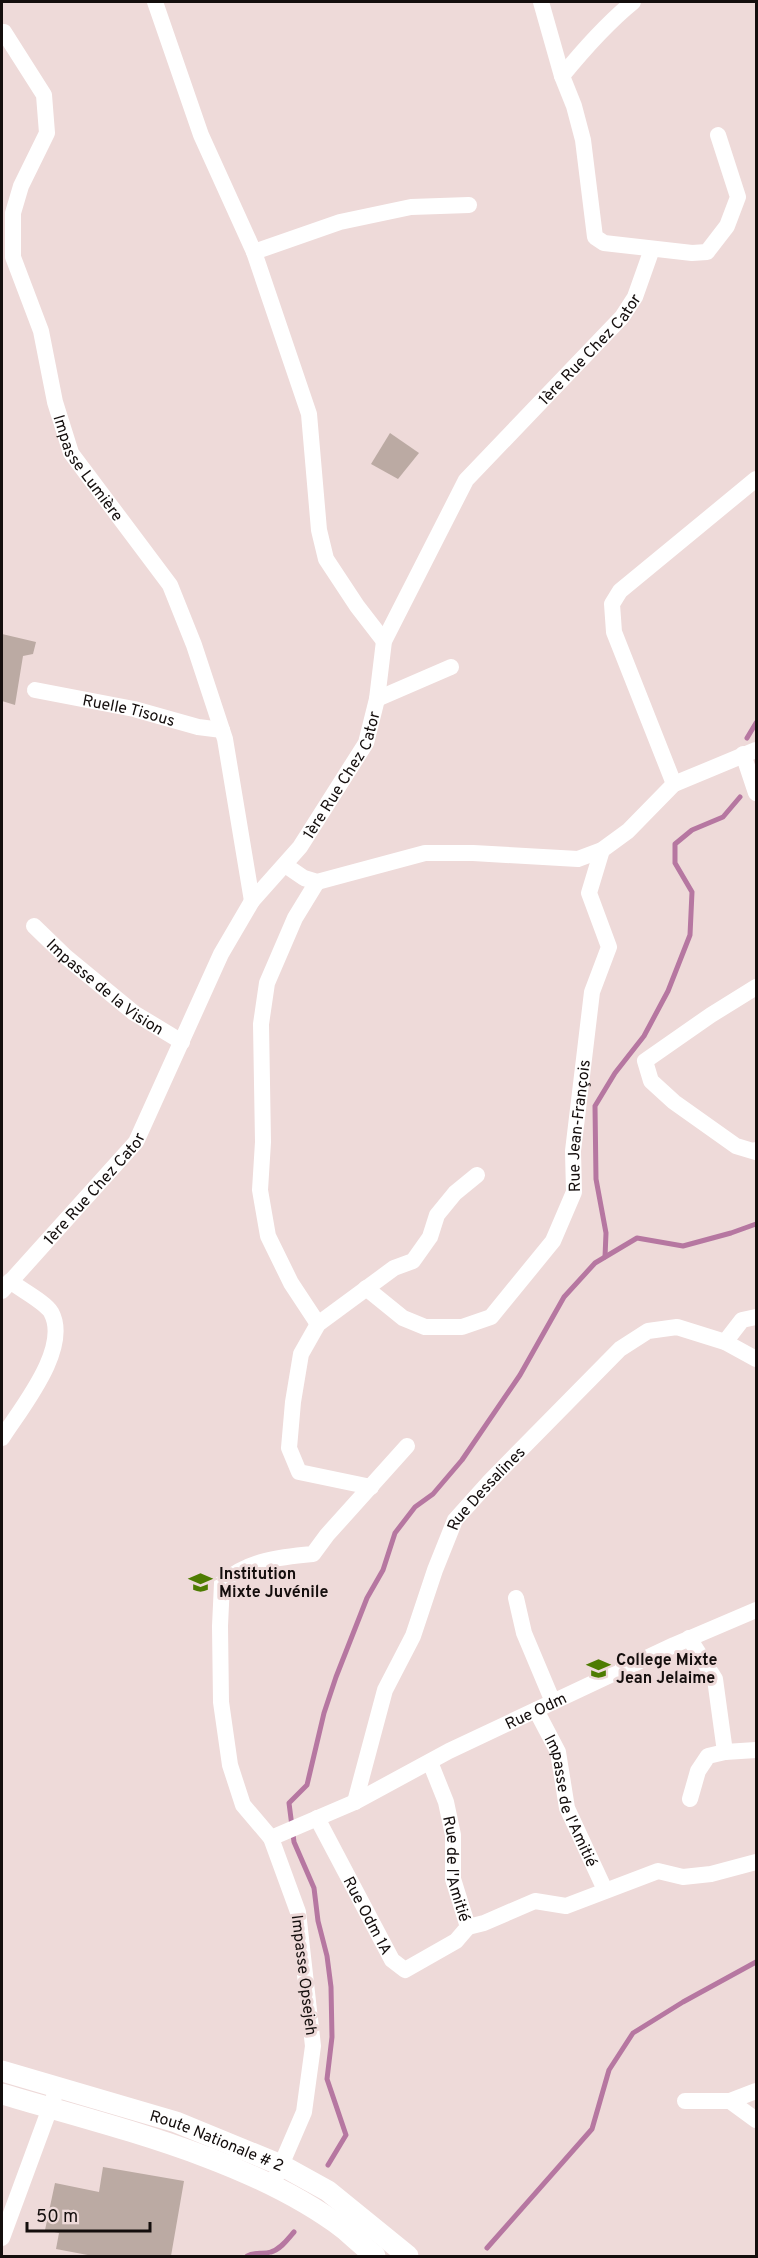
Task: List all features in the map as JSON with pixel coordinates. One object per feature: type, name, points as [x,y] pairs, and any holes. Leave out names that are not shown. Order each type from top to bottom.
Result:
[{"type":"main road","name":"Route Nationale # 2","points":[[2,2071],[176,2122],[291,2170],[328,2191],[408,2256]]},
{"type":"main road","name":"Route Nationale # 2","points":[[2,2094],[152,2139],[209,2159],[278,2190],[315,2210],[344,2229],[375,2256]]},
{"type":"street","points":[[155,2],[201,135],[254,252],[309,414],[319,530],[326,559],[357,606],[384,641]]},
{"type":"street","points":[[541,2],[583,140],[595,237],[604,243],[692,253],[707,252],[727,226],[738,197],[718,135]]},
{"type":"street","points":[[562,76],[585,47],[614,17],[633,2]]},
{"type":"street","name":"Impasse Lumière","points":[[3,32],[44,95],[47,133],[21,186],[13,213],[13,257],[41,331],[55,402],[71,453],[170,585],[194,645],[222,730],[252,901]]},
{"type":"street","points":[[254,252],[319,228],[350,220],[411,207],[469,204]]},
{"type":"street","name":"1ère Rue Chez Cator","points":[[6,1286],[136,1142],[221,954],[252,901],[300,847],[366,742],[376,699],[384,641],[466,480],[622,317],[635,297],[652,249]]},
{"type":"street","points":[[674,784],[614,632],[612,604],[620,591],[756,478]]},
{"type":"street","points":[[376,699],[451,667]]},
{"type":"street","name":"Ruelle Tisous","points":[[35,690],[134,709],[198,727],[222,730]]},
{"type":"street","points":[[285,865],[304,878],[317,882],[425,853],[473,853],[578,859],[602,850],[628,831],[674,784],[750,752],[756,793]]},
{"type":"street","name":"Rue Jean-François","points":[[366,1288],[403,1318],[425,1327],[462,1327],[491,1317],[553,1241],[574,1192],[573,1151],[592,992],[609,947],[589,893],[602,850]]},
{"type":"street","points":[[317,882],[295,918],[267,983],[261,1024],[263,1142],[260,1190],[268,1236],[291,1283],[318,1324]]},
{"type":"street","name":"Impasse de la Vision","points":[[34,926],[66,957],[134,1013],[182,1042]]},
{"type":"street","points":[[756,987],[711,1014],[645,1061],[651,1081],[674,1102],[736,1146],[756,1152],[756,1150]]},
{"type":"street","points":[[370,1487],[299,1472],[289,1448],[293,1402],[301,1354],[318,1324],[394,1268],[413,1261],[430,1237],[437,1215],[455,1193],[477,1175]]},
{"type":"street","points":[[2,1438],[51,1361],[55,1343],[55,1325],[50,1311],[6,1286]]},
{"type":"street","points":[[725,1342],[742,1320],[756,1317]]},
{"type":"street","name":"Rue Dessalines","points":[[355,1802],[385,1690],[413,1636],[455,1520],[490,1481],[620,1349],[648,1331],[677,1327],[725,1342],[756,1359]]},
{"type":"street","name":"Impasse Opsejeh","points":[[278,2190],[291,2170],[304,2112],[313,2046],[298,1912],[271,1838],[243,1805],[230,1765],[221,1702],[222,1583],[233,1573],[272,1558],[314,1554],[327,1535],[407,1446]]},
{"type":"street","points":[[516,1598],[524,1633],[553,1702]]},
{"type":"street","name":"Rue Odm","points":[[271,1838],[355,1802],[430,1762],[689,1638],[756,1610]]},
{"type":"street","points":[[689,1638],[715,1679],[725,1752]]},
{"type":"street","name":"Impasse de l'Amitié","points":[[536,1710],[558,1752],[567,1808],[605,1890]]},
{"type":"street","points":[[690,1799],[698,1771],[708,1756],[725,1752],[756,1750]]},
{"type":"street","name":"Rue de l'Amitié","points":[[430,1762],[446,1802],[453,1835],[453,1879],[468,1927],[484,1923],[535,1900],[566,1906],[658,1871],[682,1877],[711,1874],[756,1862]]},
{"type":"street","name":"Rue Odm 1A","points":[[317,1818],[392,1960],[405,1970],[456,1941],[468,1927]]},
{"type":"street","points":[[2,2238],[57,2087]]},
{"type":"street","points":[[685,2101],[729,2101],[756,2091]]},
{"type":"street","points":[[729,2101],[756,2120]]},
{"type":"building","points":[[390,433],[419,453],[398,479],[371,464]]},
{"type":"building","points":[[2,634],[36,642],[33,654],[23,656],[15,705],[2,701]]},
{"type":"building","points":[[103,2167],[184,2181],[171,2256],[93,2256],[56,2249],[59,2233],[45,2230],[55,2183],[99,2192]]},
{"type":"waterway","points":[[747,738],[756,723]]},
{"type":"waterway","points":[[605,1257],[606,1233],[596,1179],[595,1106],[615,1073],[644,1036],[668,991],[690,935],[692,892],[675,863],[675,844],[692,830],[723,817],[740,797]]},
{"type":"waterway","points":[[328,2165],[346,2135],[327,2079],[332,2037],[331,1987],[314,1888],[294,1842],[289,1803],[307,1785],[324,1713],[336,1677],[367,1598],[383,1570],[395,1533],[415,1507],[433,1494],[462,1460],[520,1375],[564,1297],[595,1263],[637,1238],[683,1246],[756,1224]]},
{"type":"waterway","points":[[487,2248],[592,2129],[609,2070],[633,2033],[683,2002],[756,1962]]},
{"type":"waterway","points":[[247,2256],[275,2251],[294,2232]]},
{"type":"place","name":"Institution Mixte Juvénile","points":[[201,1582]]},
{"type":"place","name":"College Mixte Jean Jelaime","points":[[598,1668]]}]
